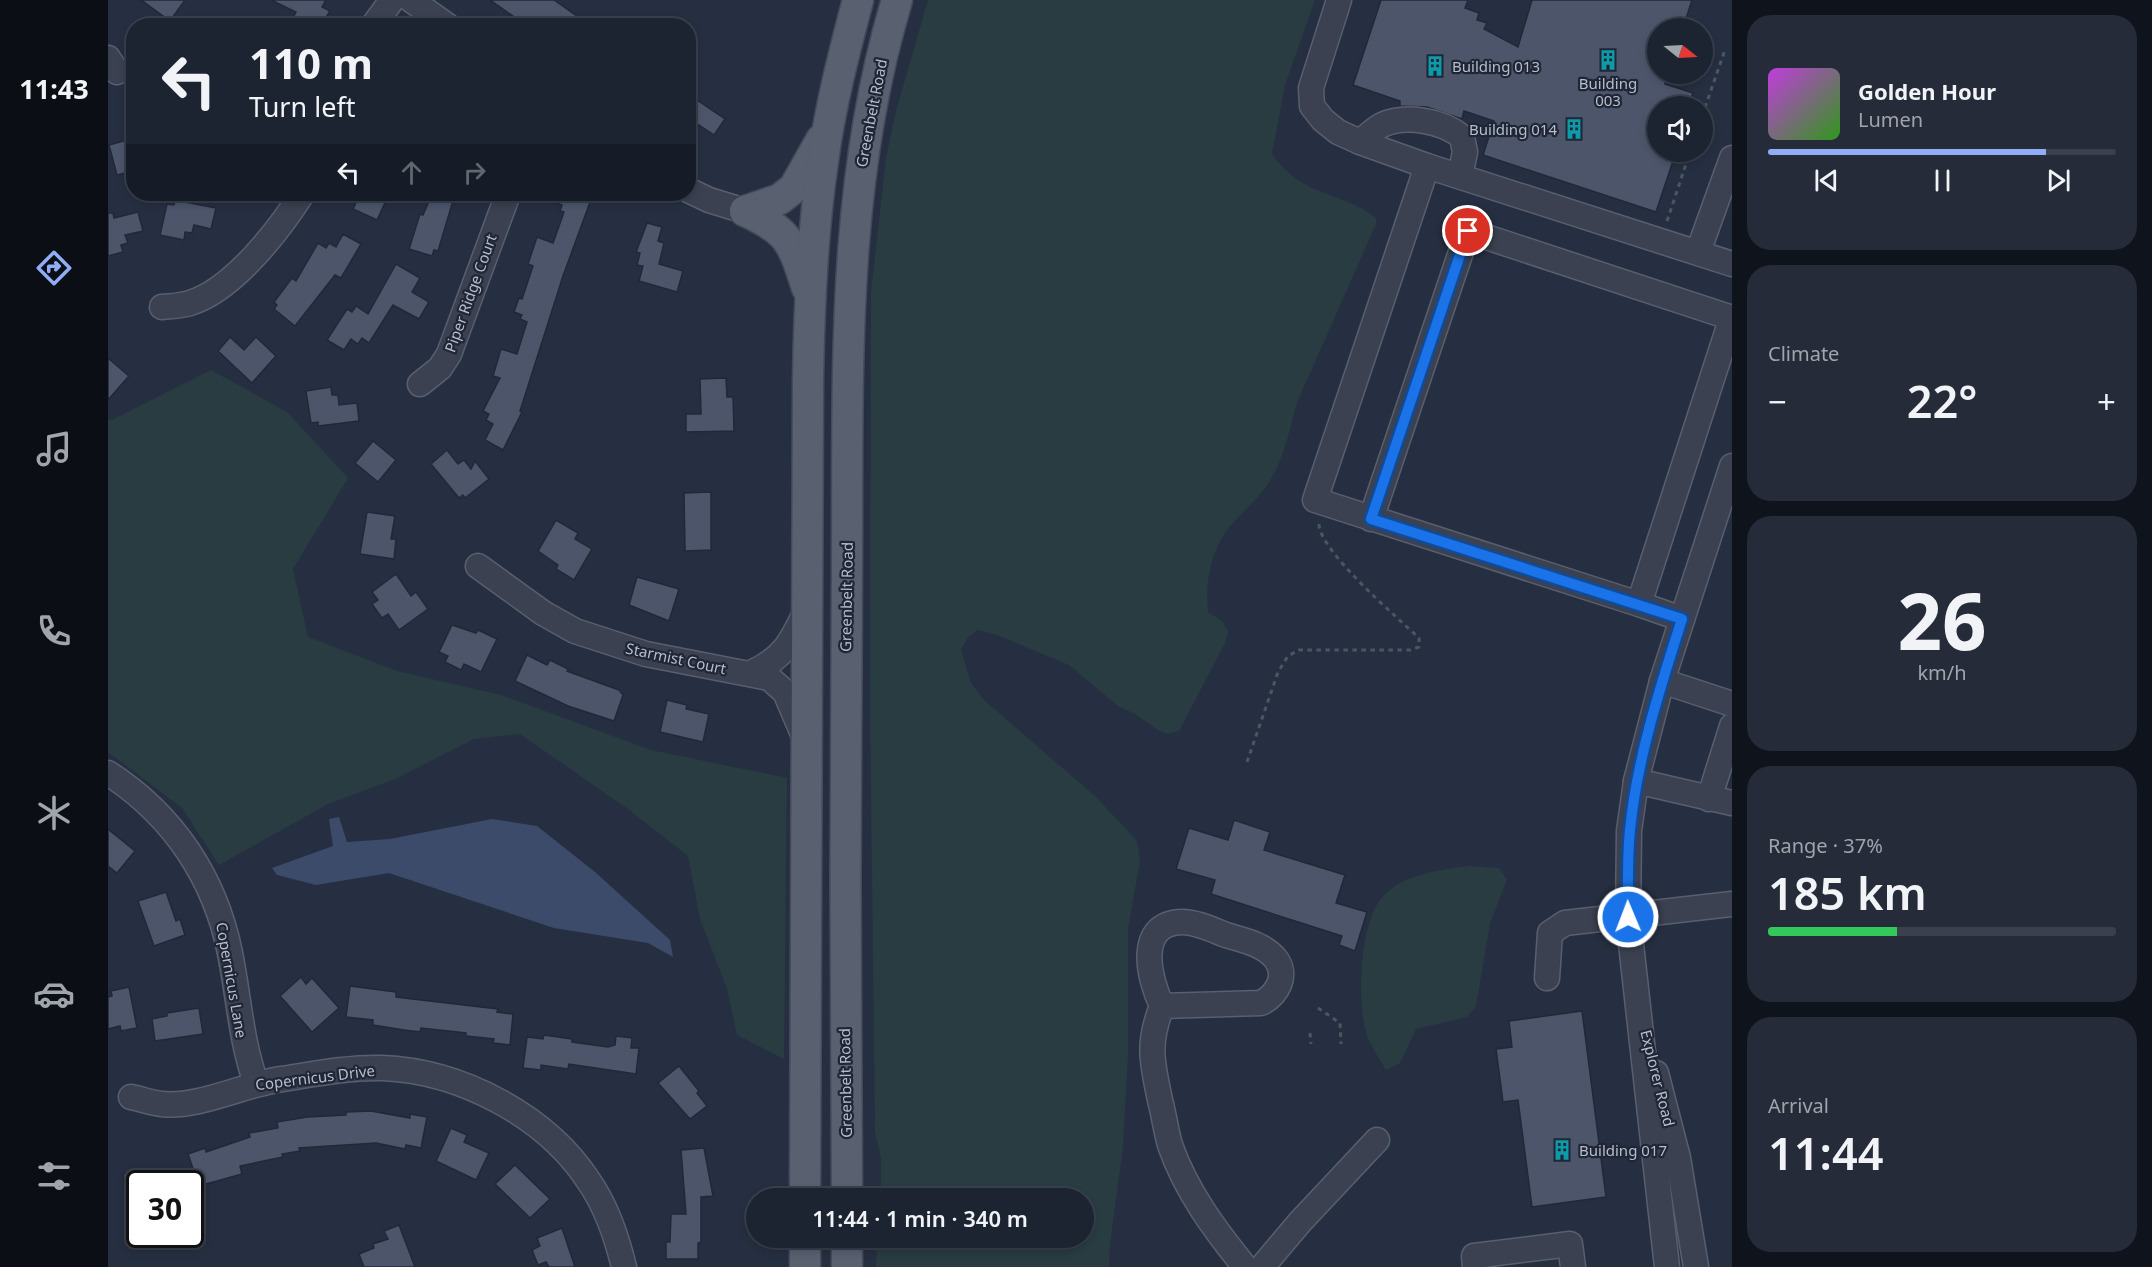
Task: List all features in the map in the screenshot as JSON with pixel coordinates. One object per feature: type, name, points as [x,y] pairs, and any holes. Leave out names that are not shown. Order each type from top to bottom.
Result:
[{"type":"main road","points":[[806,1188],[810,298],[822,162],[858,0]]},
{"type":"main road","name":"Greenbelt Road","points":[[847,1188],[844,952],[849,288],[854,220],[869,114],[897,0]]},
{"type":"main road","points":[[745,211],[780,199],[794,188],[829,127]]},
{"type":"main road","points":[[745,211],[772,223],[788,237],[810,298]]},
{"type":"main road","points":[[807,568],[847,567]]},
{"type":"main road","points":[[805,1248],[805,1267]]},
{"type":"main road","points":[[847,1248],[847,1267]]},
{"type":"street","points":[[379,18],[392,0]]},
{"type":"street","points":[[411,0],[437,18]]},
{"type":"street","points":[[1339,0],[1311,88],[1312,106],[1323,120],[1338,132],[1428,166],[1732,264]]},
{"type":"street","points":[[1360,142],[1381,126],[1402,120],[1446,128],[1462,137],[1465,152],[1460,176]]},
{"type":"street","points":[[1698,252],[1724,209],[1732,158]]},
{"type":"street","points":[[1428,166],[1317,510],[1371,519],[1682,619]]},
{"type":"street","points":[[696,194],[745,211]]},
{"type":"street","points":[[162,307],[190,303],[221,285],[261,248],[297,201]]},
{"type":"street","name":"Piper Ridge Court","points":[[420,384],[440,368],[449,354],[505,201]]},
{"type":"street","points":[[1371,519],[1468,231],[1732,317],[1639,604]]},
{"type":"street","name":"Explorer Road","points":[[1666,1262],[1628,917],[1629,831],[1636,781],[1662,681],[1732,466]]},
{"type":"street","name":"Starmist Court","points":[[478,566],[543,613],[575,631],[646,654],[769,678],[786,692],[797,715],[807,748]]},
{"type":"street","points":[[751,673],[770,664],[789,647],[807,609]]},
{"type":"street","points":[[1662,681],[1732,704]]},
{"type":"street","points":[[1636,781],[1721,801],[1732,726]]},
{"type":"street","name":"Copernicus Lane","points":[[108,773],[162,817],[191,854],[206,878],[223,921],[235,982],[240,1029],[256,1083]]},
{"type":"street","points":[[1547,978],[1550,933],[1565,923],[1732,904]]},
{"type":"street","points":[[1162,1006],[1261,1003],[1277,991],[1281,971],[1276,959],[1251,942],[1194,925],[1170,924],[1157,933],[1149,951],[1151,975],[1162,1006],[1152,1030],[1151,1050],[1170,1145],[1189,1187],[1208,1220],[1245,1267]]},
{"type":"street","name":"Explorer Road","points":[[1637,995],[1678,1158],[1695,1260]]},
{"type":"street","name":"Copernicus Drive","points":[[131,1097],[162,1104],[184,1103],[256,1083],[381,1068],[454,1082],[489,1096],[551,1139],[580,1169],[601,1203],[624,1267]]},
{"type":"street","points":[[1262,1267],[1300,1222],[1377,1140]]},
{"type":"street","points":[[1475,1267],[1474,1256],[1570,1244],[1573,1267]]},
{"type":"street","points":[[1666,1262],[1695,1260]]},
{"type":"path","points":[[1709,96],[1725,50]]},
{"type":"path","points":[[1664,229],[1687,162]]},
{"type":"path","points":[[1246,762],[1278,672],[1288,656],[1299,650],[1410,650],[1419,647],[1419,638],[1334,556],[1319,529],[1317,510]]},
{"type":"path","points":[[1318,1008],[1340,1023],[1341,1044]]},
{"type":"path","points":[[1310,1033],[1311,1044]]},
{"type":"shaded area","points":[[928,0],[1315,0],[1285,85],[1272,154],[1296,179],[1349,202],[1376,218],[1376,224],[1296,405],[1287,441],[1277,467],[1264,489],[1224,534],[1214,555],[1209,577],[1208,612],[1222,621],[1228,631],[1225,643],[1179,731],[1168,734],[1158,730],[1135,714],[1118,706],[1069,665],[997,635],[978,630],[968,637],[961,650],[971,683],[984,700],[1096,797],[1137,841],[1140,861],[1128,929],[1128,1055],[1123,1146],[1109,1267],[876,1267],[877,1248],[1094,1248],[1094,1188],[881,1188],[881,1158],[875,1132],[870,701],[871,293],[886,158],[896,111]]},
{"type":"shaded area","points":[[211,370],[287,412],[348,478],[293,569],[308,637],[397,671],[501,695],[651,750],[787,778],[784,1059],[737,1035],[727,989],[700,919],[688,856],[628,809],[520,734],[474,739],[395,779],[328,804],[219,865],[182,808],[108,752],[108,419],[112,420]]},
{"type":"shaded area","points":[[1469,866],[1499,868],[1507,880],[1490,923],[1476,1006],[1467,1017],[1416,1029],[1400,1063],[1386,1070],[1368,1038],[1362,1007],[1364,947],[1374,911],[1381,899],[1399,884],[1421,875]]},
{"type":"water","points":[[339,817],[347,842],[390,839],[492,819],[537,826],[595,872],[670,940],[673,957],[648,943],[554,928],[389,873],[316,885],[277,875],[272,868],[333,846],[329,819]]},
{"type":"building","points":[[141,0],[185,0],[172,18],[166,18]]},
{"type":"building","points":[[271,0],[326,0],[322,7],[330,11],[326,18],[293,18],[296,12]]},
{"type":"building","points":[[490,0],[554,0],[580,18],[516,18]]},
{"type":"building","points":[[1381,0],[1468,0],[1465,8],[1479,13],[1477,20],[1487,23],[1484,29],[1518,47],[1532,0],[1692,0],[1686,18],[1647,18],[1647,84],[1665,84],[1693,93],[1692,96],[1647,96],[1647,162],[1673,162],[1656,212],[1483,155],[1494,121],[1464,111],[1462,119],[1427,107],[1400,106],[1400,101],[1353,85]]},
{"type":"building","points":[[696,99],[725,119],[714,135],[699,125],[696,129]]},
{"type":"building","points":[[126,140],[126,173],[117,175],[109,145]]},
{"type":"building","points":[[175,201],[180,201],[216,208],[211,229],[194,225],[192,233],[185,232],[184,240],[160,235],[167,204],[174,205]]},
{"type":"building","points":[[357,201],[386,201],[377,220],[353,209]]},
{"type":"building","points":[[429,201],[453,201],[438,251],[434,250],[432,256],[409,249],[420,214],[423,215]]},
{"type":"building","points":[[550,201],[590,201],[563,276],[520,411],[522,412],[503,450],[485,440],[493,424],[486,420],[489,414],[483,411],[500,378],[493,376],[501,349],[517,354],[527,322],[520,319],[522,315],[514,312],[519,298],[522,299],[533,266],[528,264],[537,237],[553,243],[564,212],[560,211],[562,205]]},
{"type":"building","points":[[138,212],[143,231],[125,235],[128,243],[121,245],[123,252],[108,256],[108,213],[113,213],[114,218]]},
{"type":"building","points":[[647,223],[662,227],[658,241],[664,243],[659,264],[683,271],[677,292],[639,281],[643,266],[637,265],[640,253],[636,252]]},
{"type":"building","points":[[343,234],[361,244],[341,278],[335,275],[295,326],[274,309],[277,305],[274,302],[292,278],[296,281],[318,243],[326,248],[329,243],[336,247]]},
{"type":"building","points":[[396,264],[420,278],[412,292],[429,302],[419,319],[393,305],[369,343],[362,338],[358,344],[351,339],[344,350],[327,340],[347,309],[352,312],[356,306],[368,314]]},
{"type":"building","points":[[230,337],[244,350],[256,337],[276,356],[252,383],[218,351]]},
{"type":"building","points":[[108,358],[129,376],[108,400]]},
{"type":"building","points":[[726,378],[727,397],[733,397],[734,431],[686,432],[686,414],[701,414],[700,379]]},
{"type":"building","points":[[331,387],[332,395],[338,395],[339,405],[357,403],[359,421],[318,426],[318,422],[311,423],[306,391]]},
{"type":"building","points":[[373,441],[396,460],[378,482],[355,463]]},
{"type":"building","points":[[447,450],[458,464],[464,460],[471,469],[475,461],[489,479],[465,498],[463,495],[459,498],[431,464]]},
{"type":"building","points":[[711,492],[711,550],[685,551],[684,493]]},
{"type":"building","points":[[367,512],[395,516],[391,539],[396,539],[394,559],[360,554]]},
{"type":"building","points":[[556,520],[578,533],[575,539],[592,549],[574,580],[556,569],[558,565],[538,551]]},
{"type":"building","points":[[396,574],[411,596],[416,592],[428,609],[399,630],[388,614],[382,618],[372,604],[378,600],[372,592]]},
{"type":"building","points":[[637,577],[679,589],[669,621],[629,605]]},
{"type":"building","points":[[452,625],[476,633],[478,630],[497,639],[481,672],[464,664],[461,670],[445,662],[448,656],[439,652]]},
{"type":"building","points":[[527,655],[547,665],[550,660],[568,669],[567,671],[619,690],[623,695],[614,721],[568,706],[515,681]]},
{"type":"building","points":[[667,700],[687,705],[686,709],[709,714],[703,742],[660,732]]},
{"type":"building","points":[[1234,820],[1270,832],[1264,850],[1345,875],[1336,903],[1367,912],[1355,951],[1339,945],[1342,936],[1211,894],[1215,880],[1176,869],[1189,828],[1228,840]]},
{"type":"building","points":[[108,829],[135,851],[117,873],[108,866]]},
{"type":"building","points":[[166,892],[176,921],[180,919],[185,935],[154,946],[138,901]]},
{"type":"building","points":[[301,977],[306,984],[312,978],[339,1008],[312,1032],[280,996]]},
{"type":"building","points":[[350,986],[396,992],[396,997],[498,1009],[497,1012],[513,1014],[510,1045],[493,1043],[494,1039],[466,1036],[466,1033],[421,1028],[420,1032],[404,1030],[373,1025],[373,1020],[346,1017]]},
{"type":"building","points":[[129,987],[137,1028],[121,1031],[120,1026],[108,1029],[108,997],[112,996],[111,991]]},
{"type":"building","points":[[199,1008],[203,1034],[155,1041],[152,1019],[167,1016],[167,1013]]},
{"type":"building","name":"Building 017","points":[[1582,1011],[1606,1197],[1532,1207],[1518,1100],[1503,1102],[1496,1049],[1512,1047],[1509,1021]]},
{"type":"building","points":[[544,1035],[608,1047],[615,1045],[616,1036],[632,1038],[631,1048],[639,1048],[636,1074],[569,1064],[568,1069],[541,1065],[541,1070],[523,1068],[527,1037],[543,1039]]},
{"type":"building","points":[[679,1066],[699,1091],[697,1093],[707,1106],[690,1119],[658,1083]]},
{"type":"building","points":[[371,1111],[410,1118],[410,1114],[427,1117],[421,1148],[406,1145],[405,1149],[376,1143],[299,1148],[300,1151],[282,1154],[283,1157],[240,1166],[242,1174],[204,1185],[204,1170],[194,1170],[188,1154],[205,1148],[206,1152],[250,1137],[249,1133],[278,1128],[277,1122],[307,1117],[346,1115],[346,1112]]},
{"type":"building","points":[[451,1128],[467,1135],[464,1142],[489,1153],[476,1180],[436,1161]]},
{"type":"building","points":[[704,1148],[713,1196],[701,1197],[701,1242],[698,1243],[698,1259],[666,1259],[666,1242],[670,1242],[671,1214],[686,1214],[681,1150]]},
{"type":"building","points":[[515,1165],[550,1199],[530,1218],[495,1184]]},
{"type":"building","points":[[123,1174],[126,1174],[126,1200]]},
{"type":"building","points":[[399,1225],[415,1267],[364,1267],[359,1254],[374,1248],[373,1244],[388,1239],[384,1231]]},
{"type":"building","points":[[562,1228],[575,1267],[549,1267],[546,1262],[538,1265],[532,1250],[540,1246],[537,1238]]},
{"type":"place","name":"Building 003","points":[[1608,60]]},
{"type":"place","name":"Building 013","points":[[1435,66]]},
{"type":"place","name":"Building 014","points":[[1574,129]]},
{"type":"place","name":"Building 017","points":[[1562,1150]]},
{"type":"route","points":[[1468,231],[1371,519],[1682,619],[1662,681],[1636,781],[1629,831],[1628,917]]}]
